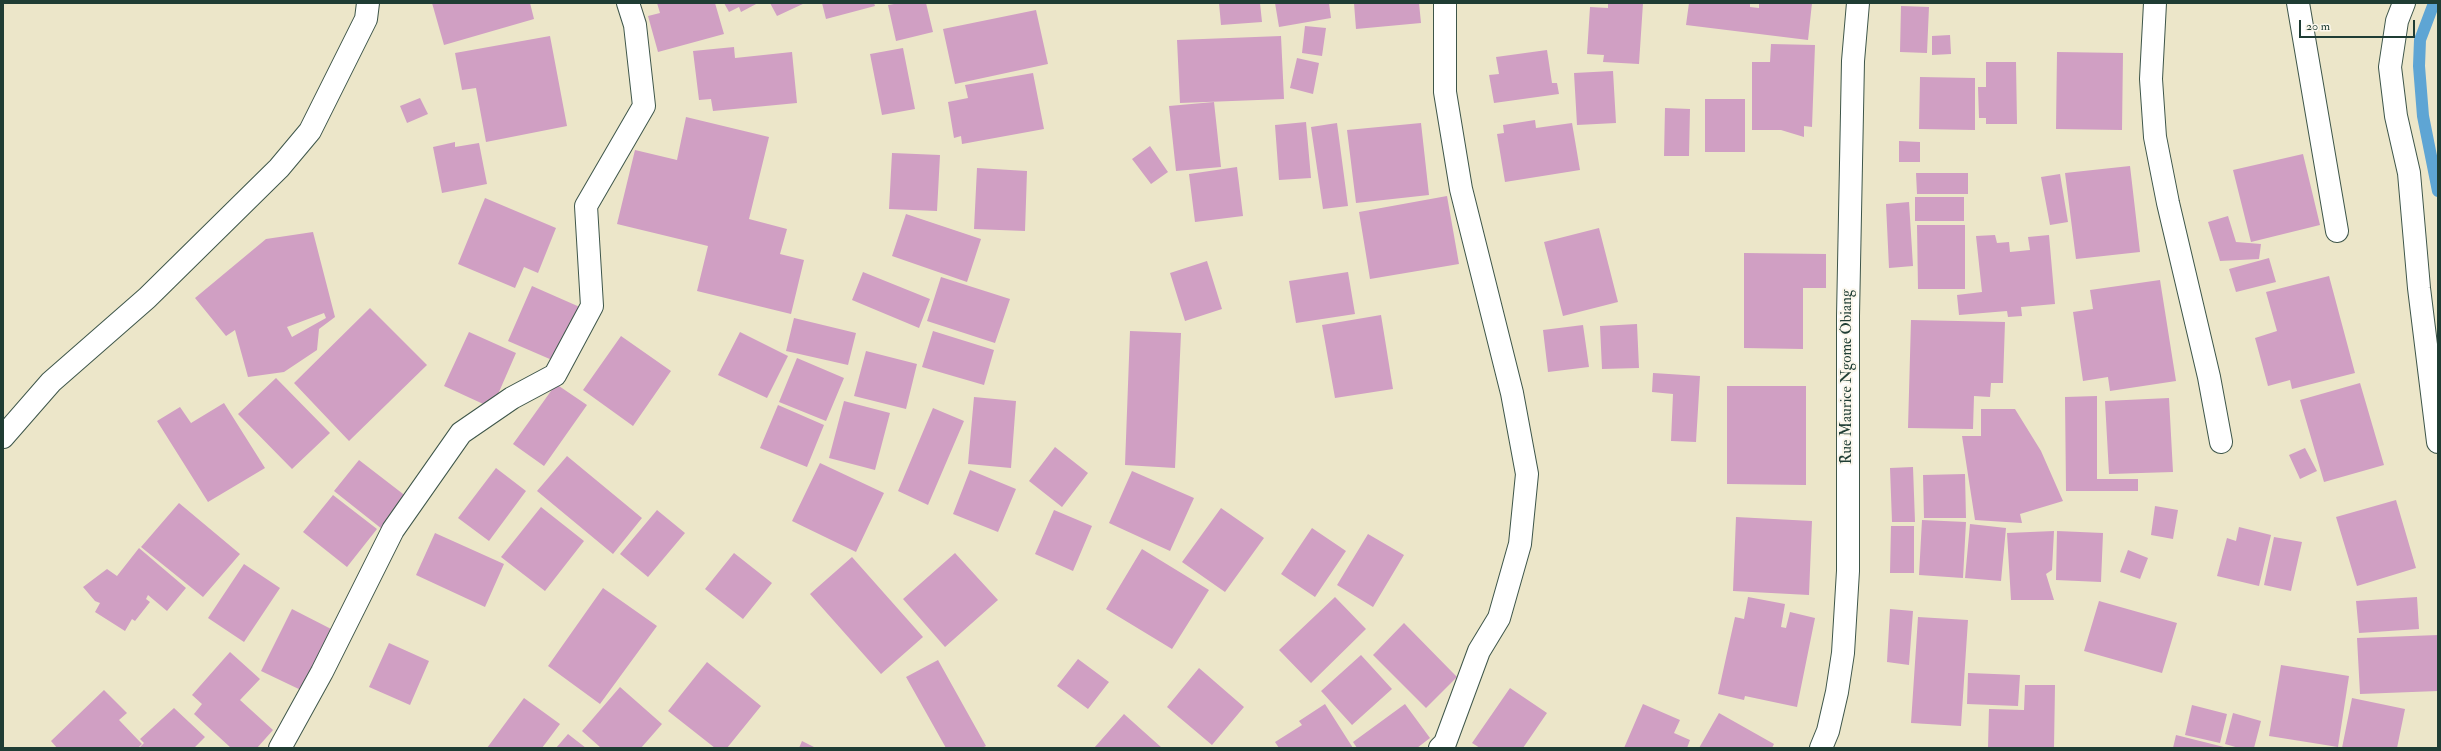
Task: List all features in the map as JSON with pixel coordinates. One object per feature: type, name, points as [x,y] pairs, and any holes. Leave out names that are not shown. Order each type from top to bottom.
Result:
[{"type":"street","points":[[3,437],[51,382],[147,298],[279,168],[310,131],[366,19],[368,3]]},
{"type":"street","points":[[280,748],[322,672],[392,530],[461,433],[512,398],[554,375],[592,306],[586,206],[644,106],[635,25],[628,3]]},
{"type":"street","points":[[1440,748],[1445,743],[1479,651],[1499,618],[1520,544],[1527,474],[1512,393],[1461,189],[1445,92],[1445,3]]},
{"type":"street","name":"Rue Maurice Ngome Obiang","points":[[1820,748],[1828,731],[1839,684],[1843,653],[1848,571],[1848,308],[1853,61],[1858,3]]},
{"type":"street","points":[[2154,3],[2151,79],[2155,137],[2168,203],[2210,377],[2221,442]]},
{"type":"street","points":[[2298,3],[2338,231]]},
{"type":"street","points":[[2404,3],[2397,21],[2390,67],[2396,116],[2408,173],[2419,288],[2438,442]]},
{"type":"building","points":[[432,3],[530,3],[534,19],[444,45]]},
{"type":"building","points":[[657,3],[715,3],[724,34],[658,52],[648,16],[660,13]]},
{"type":"building","points":[[724,3],[758,3],[741,12],[739,7],[729,12]]},
{"type":"building","points":[[770,3],[805,3],[777,16]]},
{"type":"building","points":[[822,3],[874,3],[875,6],[826,19]]},
{"type":"building","points":[[900,3],[926,3],[933,32],[896,41],[888,5]]},
{"type":"building","points":[[1219,3],[1260,3],[1262,22],[1221,25]]},
{"type":"building","points":[[1275,3],[1329,3],[1331,18],[1279,27]]},
{"type":"building","points":[[1354,3],[1419,3],[1421,23],[1356,29]]},
{"type":"building","points":[[1608,3],[1643,3],[1639,64],[1603,62],[1604,55],[1587,54],[1590,7],[1608,8]]},
{"type":"building","points":[[1689,3],[1750,3],[1750,7],[1759,8],[1759,3],[1812,3],[1808,40],[1686,25]]},
{"type":"building","points":[[1901,6],[1929,7],[1927,53],[1900,52]]},
{"type":"building","points":[[1036,10],[1048,64],[955,84],[943,29]]},
{"type":"building","points":[[1305,26],[1326,28],[1322,56],[1302,53]]},
{"type":"building","points":[[1950,35],[1951,54],[1932,55],[1932,36]]},
{"type":"building","points":[[550,36],[567,126],[486,142],[476,88],[462,90],[455,53]]},
{"type":"building","points":[[1281,36],[1284,99],[1180,103],[1177,40]]},
{"type":"building","points":[[1771,44],[1815,45],[1812,127],[1804,126],[1804,137],[1781,130],[1752,130],[1752,62],[1770,62]]},
{"type":"building","points":[[734,47],[735,58],[792,52],[797,103],[713,111],[711,99],[699,100],[693,51]]},
{"type":"building","points":[[903,48],[915,109],[882,115],[870,54]]},
{"type":"building","points":[[1547,50],[1552,83],[1557,83],[1559,94],[1494,103],[1489,75],[1499,74],[1496,57]]},
{"type":"building","points":[[2057,52],[2123,53],[2122,130],[2056,129]]},
{"type":"building","points":[[1297,58],[1319,63],[1313,94],[1290,88]]},
{"type":"building","points":[[1986,62],[2016,62],[2017,124],[1986,124],[1986,118],[1979,118],[1978,87],[1986,87]]},
{"type":"building","points":[[1613,71],[1616,123],[1577,125],[1574,73]]},
{"type":"building","points":[[1033,73],[1044,129],[962,144],[961,136],[954,138],[948,102],[968,98],[965,85]]},
{"type":"building","points":[[1920,77],[1975,78],[1975,130],[1919,129]]},
{"type":"building","points":[[420,98],[428,114],[407,123],[400,106]]},
{"type":"building","points":[[1705,99],[1745,99],[1745,152],[1705,152]]},
{"type":"building","points":[[1214,102],[1221,167],[1176,171],[1169,106]]},
{"type":"building","points":[[1665,108],[1690,109],[1689,156],[1664,156]]},
{"type":"building","points":[[686,117],[769,137],[749,219],[787,229],[780,254],[804,260],[791,314],[697,291],[708,246],[617,224],[635,150],[677,160]]},
{"type":"building","points":[[1535,120],[1536,128],[1572,123],[1580,170],[1505,182],[1497,134],[1504,133],[1503,125]]},
{"type":"building","points":[[1306,122],[1311,178],[1279,180],[1275,125]]},
{"type":"building","points":[[1337,123],[1348,206],[1323,209],[1311,127]]},
{"type":"building","points":[[1421,123],[1429,195],[1356,203],[1347,130]]},
{"type":"building","points":[[1899,141],[1920,142],[1920,162],[1899,162]]},
{"type":"building","points":[[455,142],[455,147],[479,143],[487,184],[442,193],[433,147]]},
{"type":"building","points":[[1150,146],[1168,172],[1151,184],[1132,159]]},
{"type":"building","points":[[892,153],[940,155],[937,211],[889,209]]},
{"type":"building","points":[[2303,154],[2320,225],[2251,242],[2233,170]]},
{"type":"building","points":[[2130,166],[2140,252],[2076,259],[2065,173]]},
{"type":"building","points":[[1237,167],[1243,216],[1195,222],[1189,174]]},
{"type":"building","points":[[977,168],[1027,171],[1025,231],[974,229]]},
{"type":"building","points":[[1916,173],[1968,173],[1968,194],[1917,194]]},
{"type":"building","points":[[2060,174],[2068,222],[2050,225],[2041,177]]},
{"type":"building","points":[[1447,196],[1459,264],[1370,279],[1359,212]]},
{"type":"building","points":[[1915,197],[1964,197],[1964,221],[1915,221]]},
{"type":"building","points":[[485,198],[556,228],[538,273],[524,267],[515,288],[458,264]]},
{"type":"building","points":[[1909,202],[1913,266],[1889,268],[1886,204]]},
{"type":"building","points":[[906,214],[981,239],[967,282],[892,256]]},
{"type":"building","points":[[2228,216],[2236,242],[2261,244],[2259,259],[2220,261],[2208,222]]},
{"type":"building","points":[[1917,225],[1965,225],[1965,289],[1918,289]]},
{"type":"building","points":[[1599,228],[1618,302],[1563,316],[1544,242]]},
{"type":"building","points":[[313,232],[335,317],[319,329],[317,350],[284,372],[248,377],[235,330],[226,336],[195,298],[266,239]],"holes":[[[324,313],[326,318],[292,337],[287,327]]]},
{"type":"building","points":[[1995,235],[1997,243],[2009,242],[2010,252],[2030,250],[2028,237],[2049,235],[2055,304],[2021,307],[2022,316],[2008,317],[2007,311],[1959,315],[1957,295],[1982,292],[1976,236]]},
{"type":"building","points":[[1744,253],[1826,254],[1826,288],[1803,288],[1803,349],[1744,348]]},
{"type":"building","points":[[2269,258],[2276,282],[2236,292],[2229,269]]},
{"type":"building","points":[[1207,261],[1222,309],[1185,321],[1170,273]]},
{"type":"building","points":[[863,272],[930,299],[919,328],[852,300]]},
{"type":"building","points":[[1348,272],[1355,314],[1296,323],[1289,281]]},
{"type":"building","points":[[2329,276],[2355,373],[2292,389],[2290,380],[2268,386],[2255,338],[2277,331],[2266,292]]},
{"type":"building","points":[[941,277],[1010,299],[995,343],[927,321]]},
{"type":"building","points":[[2160,280],[2176,381],[2110,391],[2108,377],[2083,381],[2073,312],[2093,309],[2090,290]]},
{"type":"building","points":[[532,286],[582,308],[559,363],[508,341]]},
{"type":"building","points":[[370,308],[427,365],[349,441],[294,383]]},
{"type":"building","points":[[1381,315],[1393,389],[1335,398],[1322,325]]},
{"type":"building","points":[[794,318],[856,333],[848,365],[786,351]]},
{"type":"building","points":[[1911,320],[2005,322],[2003,383],[1991,383],[1990,397],[1974,396],[1973,429],[1908,428]]},
{"type":"building","points":[[1637,324],[1639,368],[1602,369],[1600,326]]},
{"type":"building","points":[[1583,325],[1589,367],[1548,372],[1543,330]]},
{"type":"building","points":[[933,331],[994,350],[984,385],[922,367]]},
{"type":"building","points":[[1130,331],[1181,333],[1175,468],[1125,465]]},
{"type":"building","points":[[469,332],[516,353],[492,408],[444,386]]},
{"type":"building","points":[[740,332],[788,356],[767,398],[718,375]]},
{"type":"building","points":[[621,336],[671,371],[633,426],[583,390]]},
{"type":"building","points":[[866,351],[917,364],[906,409],[854,396]]},
{"type":"building","points":[[797,358],[844,378],[826,421],[779,402]]},
{"type":"building","points":[[1653,373],[1700,376],[1696,442],[1671,441],[1673,394],[1652,392]]},
{"type":"building","points":[[276,378],[330,433],[292,469],[238,414]]},
{"type":"building","points":[[2360,383],[2384,465],[2324,482],[2300,400]]},
{"type":"building","points":[[556,384],[587,405],[544,466],[513,444]]},
{"type":"building","points":[[1727,386],[1806,386],[1806,485],[1727,484]]},
{"type":"building","points":[[2097,396],[2097,479],[2138,479],[2138,491],[2066,491],[2065,397]]},
{"type":"building","points":[[974,397],[1016,401],[1011,468],[968,464]]},
{"type":"building","points":[[2169,398],[2173,472],[2109,474],[2105,401]]},
{"type":"building","points":[[844,401],[890,413],[875,470],[829,458]]},
{"type":"building","points":[[224,403],[265,468],[208,502],[157,421],[180,407],[191,423]]},
{"type":"building","points":[[778,405],[824,425],[807,467],[760,448]]},
{"type":"building","points":[[933,408],[964,421],[928,505],[898,491]]},
{"type":"building","points":[[1981,409],[2015,409],[2041,451],[2063,501],[2020,514],[2022,523],[1975,520],[1962,436],[1981,436]]},
{"type":"building","points":[[1055,447],[1088,473],[1062,507],[1029,481]]},
{"type":"building","points":[[2305,448],[2317,471],[2300,479],[2289,455]]},
{"type":"building","points":[[567,456],[642,518],[613,554],[537,491]]},
{"type":"building","points":[[359,460],[407,497],[382,529],[334,491]]},
{"type":"building","points":[[820,463],[884,493],[856,552],[792,521]]},
{"type":"building","points":[[1913,467],[1915,522],[1892,522],[1890,468]]},
{"type":"building","points":[[496,468],[526,491],[489,541],[458,518]]},
{"type":"building","points":[[970,470],[1016,489],[998,532],[953,514]]},
{"type":"building","points":[[1132,471],[1194,498],[1170,551],[1109,523]]},
{"type":"building","points":[[1965,474],[1966,518],[1924,518],[1923,475]]},
{"type":"building","points":[[333,495],[377,529],[347,567],[303,532]]},
{"type":"building","points":[[2396,500],[2416,568],[2357,586],[2336,517]]},
{"type":"building","points":[[179,503],[240,554],[203,597],[141,547]]},
{"type":"building","points":[[2155,506],[2178,510],[2173,539],[2151,535]]},
{"type":"building","points":[[541,507],[584,541],[545,591],[501,557]]},
{"type":"building","points":[[1221,508],[1264,538],[1225,592],[1182,562]]},
{"type":"building","points":[[657,510],[685,533],[648,577],[620,554]]},
{"type":"building","points":[[1054,510],[1092,526],[1073,571],[1035,554]]},
{"type":"building","points":[[1736,517],[1812,521],[1809,595],[1733,591]]},
{"type":"building","points":[[1922,520],[1966,522],[1963,578],[1919,575]]},
{"type":"building","points":[[1970,524],[2006,528],[2001,581],[1965,578]]},
{"type":"building","points":[[1891,526],[1914,526],[1914,573],[1890,573]]},
{"type":"building","points":[[2239,527],[2271,535],[2259,586],[2217,576],[2227,538],[2236,541]]},
{"type":"building","points":[[1312,528],[1346,551],[1315,597],[1281,574]]},
{"type":"building","points":[[2054,531],[2052,570],[2046,574],[2054,600],[2011,600],[2007,533]]},
{"type":"building","points":[[2057,531],[2103,533],[2101,582],[2056,580]]},
{"type":"building","points":[[435,533],[504,564],[485,607],[416,575]]},
{"type":"building","points":[[1368,534],[1404,555],[1373,607],[1337,585]]},
{"type":"building","points":[[2274,537],[2302,542],[2291,591],[2264,585]]},
{"type":"building","points":[[139,548],[186,588],[167,611],[148,595],[146,599],[150,602],[135,621],[132,619],[125,631],[95,612],[100,603],[95,601],[83,587],[107,569],[117,576]]},
{"type":"building","points":[[1142,549],[1209,590],[1172,649],[1106,609]]},
{"type":"building","points":[[2128,550],[2148,558],[2140,579],[2120,572]]},
{"type":"building","points":[[734,553],[772,583],[743,619],[705,589]]},
{"type":"building","points":[[955,553],[998,600],[945,647],[903,599]]},
{"type":"building","points":[[852,557],[923,637],[881,674],[810,594]]},
{"type":"building","points":[[244,564],[280,588],[244,642],[208,618]]},
{"type":"building","points":[[603,588],[657,626],[600,704],[548,666]]},
{"type":"building","points":[[1335,597],[1366,629],[1311,683],[1279,650]]},
{"type":"building","points":[[1748,597],[1785,604],[1781,627],[1786,628],[1790,612],[1815,618],[1797,707],[1745,696],[1744,700],[1718,694],[1735,617],[1744,619]]},
{"type":"building","points":[[2417,597],[2419,629],[2359,633],[2356,601]]},
{"type":"building","points":[[2099,601],[2177,623],[2162,673],[2084,651]]},
{"type":"building","points":[[292,609],[335,631],[305,692],[261,671]]},
{"type":"building","points":[[1890,609],[1913,611],[1909,665],[1887,662]]},
{"type":"building","points":[[1918,617],[1968,620],[1961,726],[1911,723]]},
{"type":"building","points":[[1404,623],[1457,677],[1426,708],[1373,655]]},
{"type":"building","points":[[2438,635],[2438,691],[2360,694],[2357,638]]},
{"type":"building","points":[[389,643],[429,661],[410,705],[369,687]]},
{"type":"building","points":[[230,652],[260,679],[240,700],[273,730],[257,748],[231,748],[194,714],[202,704],[192,695]]},
{"type":"building","points":[[1361,655],[1392,689],[1352,725],[1321,691]]},
{"type":"building","points":[[1078,659],[1109,682],[1088,709],[1057,686]]},
{"type":"building","points":[[938,660],[986,746],[982,748],[946,748],[906,677]]},
{"type":"building","points":[[707,662],[761,706],[727,748],[715,748],[668,711]]},
{"type":"building","points":[[2281,665],[2349,676],[2338,747],[2269,736]]},
{"type":"building","points":[[1199,668],[1244,707],[1212,745],[1167,707]]},
{"type":"building","points":[[1968,673],[2020,675],[2018,706],[1967,704]]},
{"type":"building","points":[[2025,685],[2055,685],[2054,748],[1988,748],[1989,709],[2024,710]]},
{"type":"building","points":[[620,687],[662,724],[641,748],[601,748],[582,731]]},
{"type":"building","points":[[1510,688],[1547,713],[1523,748],[1480,748],[1472,743]]},
{"type":"building","points":[[104,690],[127,713],[119,720],[142,744],[138,748],[57,748],[51,741]]},
{"type":"building","points":[[524,698],[560,724],[542,748],[487,748]]},
{"type":"building","points":[[2352,698],[2405,709],[2397,748],[2342,748]]},
{"type":"building","points":[[1325,704],[1353,748],[1279,748],[1275,742],[1302,725],[1299,721]]},
{"type":"building","points":[[1405,704],[1430,738],[1417,748],[1357,748],[1353,742]]},
{"type":"building","points":[[1643,704],[1680,720],[1674,733],[1690,740],[1687,748],[1624,748]]},
{"type":"building","points":[[2192,705],[2227,714],[2220,743],[2185,735]]},
{"type":"building","points":[[174,708],[205,737],[194,748],[139,748],[144,743],[140,739]]},
{"type":"building","points":[[1719,713],[1774,744],[1772,748],[1699,748]]},
{"type":"building","points":[[2233,713],[2261,721],[2254,748],[2239,748],[2225,744]]},
{"type":"building","points":[[1124,714],[1162,748],[1094,748]]},
{"type":"building","points":[[568,734],[586,748],[556,748]]},
{"type":"building","points":[[2176,735],[2224,747],[2224,748],[2173,748]]},
{"type":"building","points":[[802,741],[816,748],[799,748]]},
{"type":"waterway","points":[[2434,3],[2420,40],[2419,66],[2423,116],[2438,191]]}]
